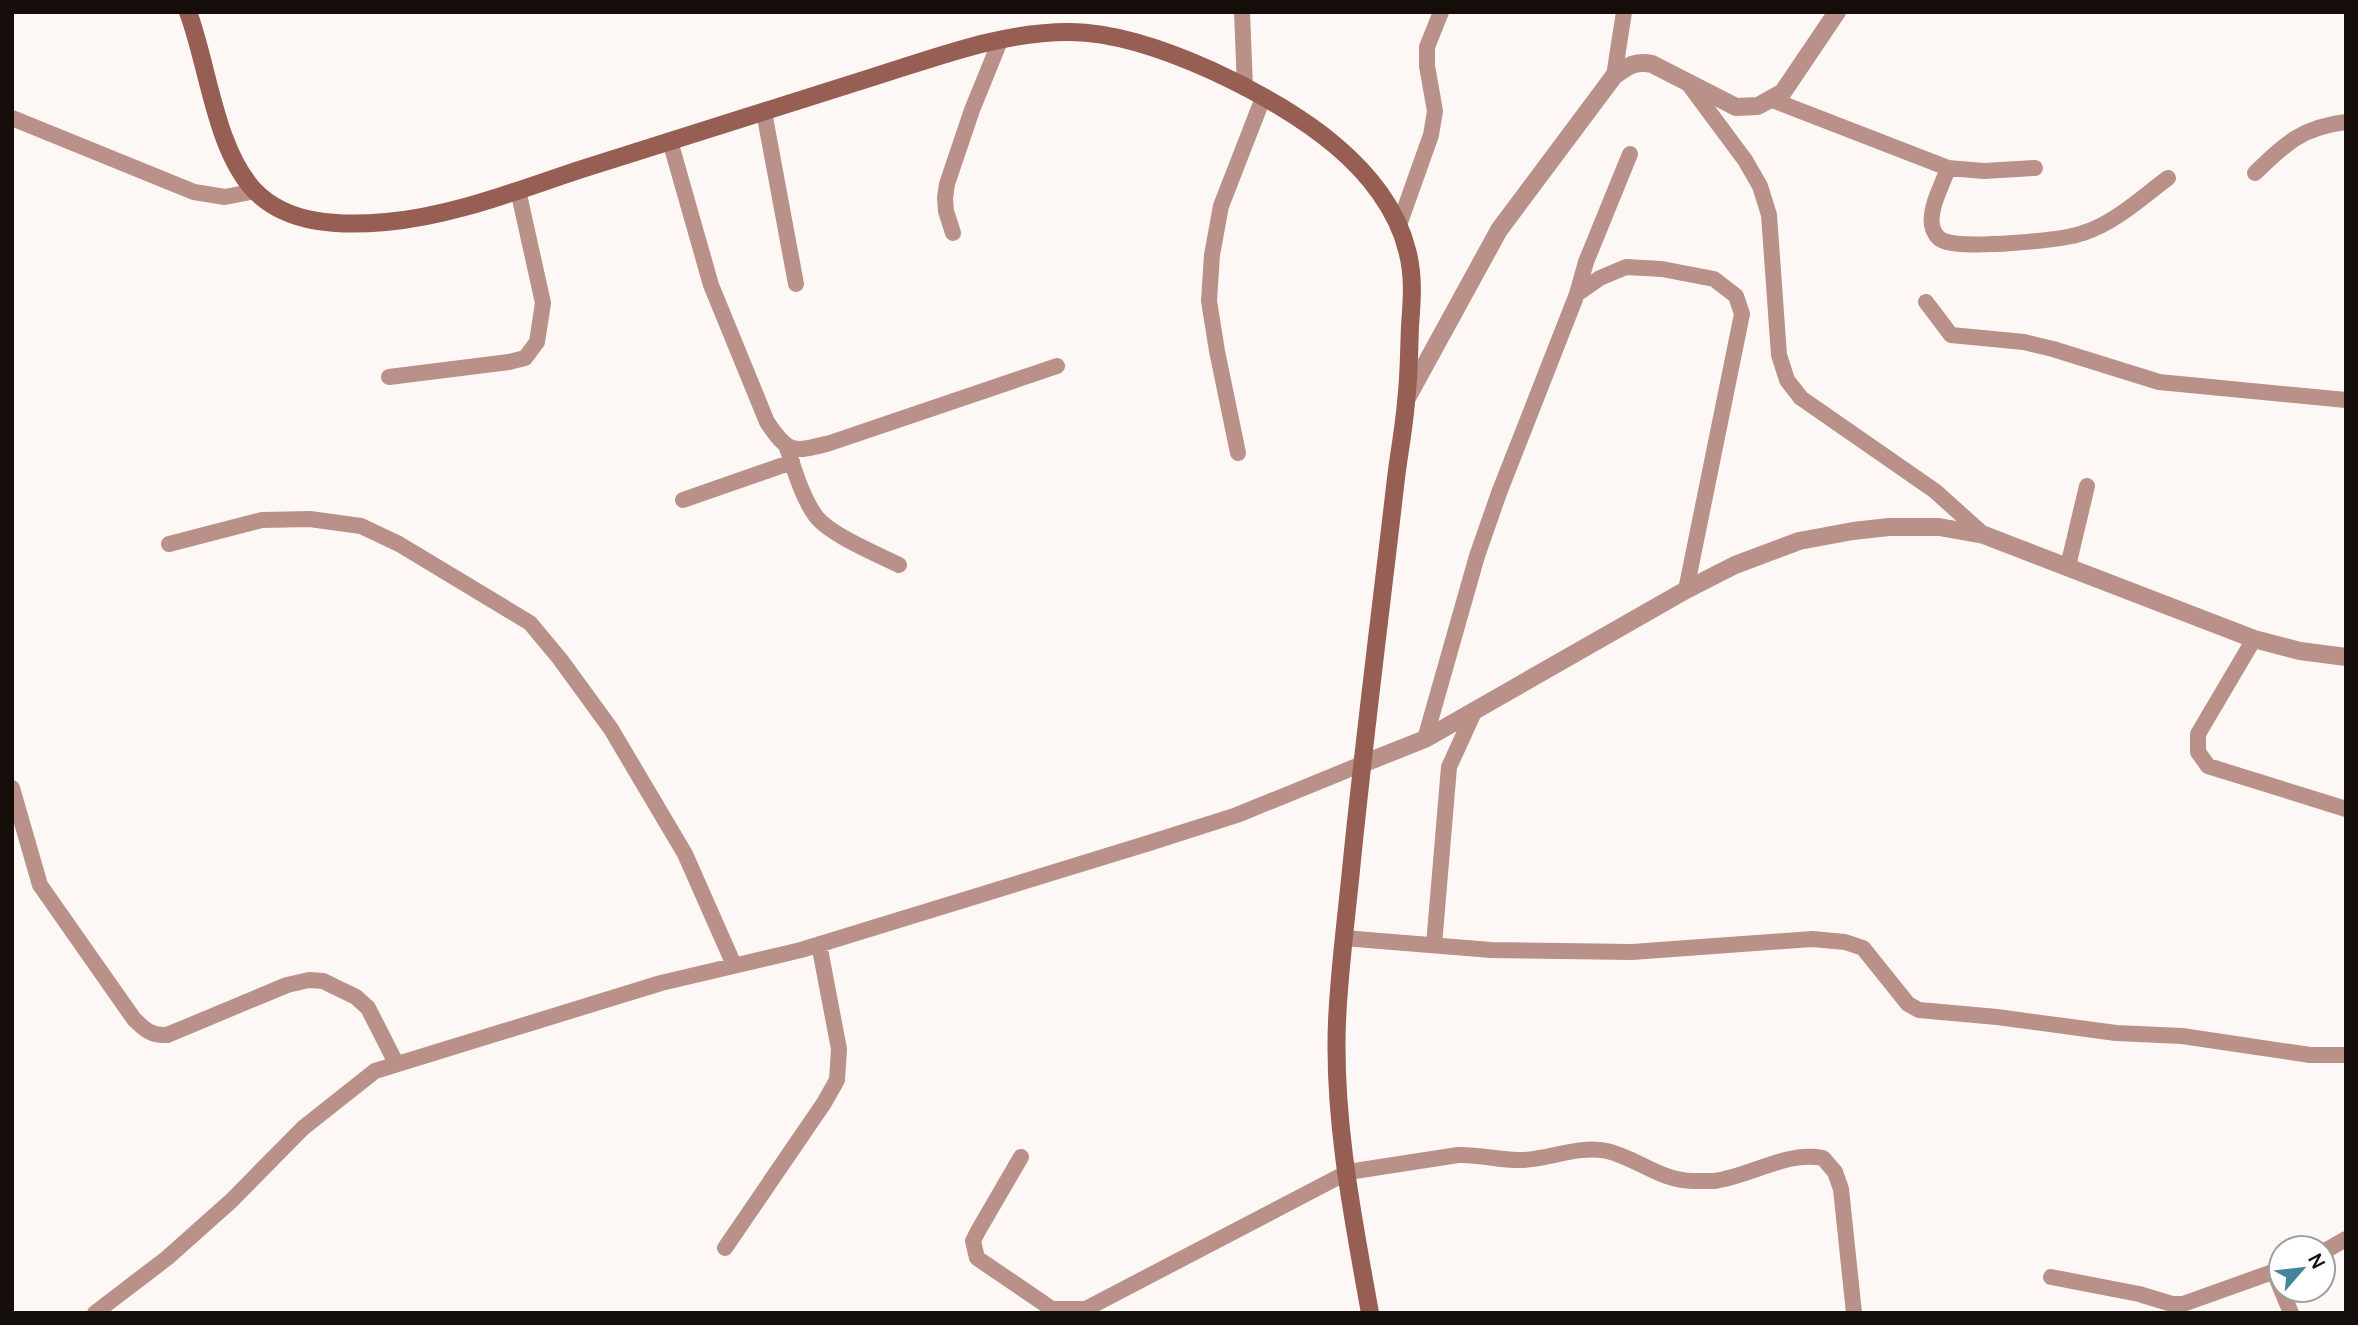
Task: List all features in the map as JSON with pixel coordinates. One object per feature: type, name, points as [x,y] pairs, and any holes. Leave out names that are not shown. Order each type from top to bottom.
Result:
[{"type":"main road","points":[[188,12],[198,38],[222,130],[237,167],[255,191],[279,209],[312,220],[389,222],[478,203],[955,51],[1042,33],[1076,32],[1115,36],[1162,51],[1245,88],[1300,119],[1335,145],[1363,172],[1383,197],[1399,225],[1409,253],[1412,288],[1407,398],[1362,764],[1337,1036],[1338,1090],[1370,1313]]},
{"type":"street","points":[[1242,12],[1245,88]]},
{"type":"street","points":[[1399,225],[1431,135],[1435,111],[1427,66],[1427,47],[1441,12]]},
{"type":"street","points":[[1614,76],[1625,12]]},
{"type":"street","points":[[1407,398],[1499,230],[1614,76],[1633,64],[1642,62],[1736,107],[1758,106],[1783,92],[1838,12]]},
{"type":"street","points":[[953,233],[946,211],[947,184],[1000,40]]},
{"type":"street","points":[[1687,82],[1745,160],[1760,186],[1769,215],[1779,355],[1787,380],[1801,398],[1935,491],[1984,534]]},
{"type":"street","points":[[1238,453],[1209,302],[1212,255],[1222,206],[1263,98]]},
{"type":"street","points":[[1770,99],[1948,168],[1984,171],[2035,168]]},
{"type":"street","points":[[764,111],[796,284]]},
{"type":"street","points":[[12,118],[194,192],[225,197],[255,191]]},
{"type":"street","points":[[2255,173],[2286,143],[2302,133],[2324,124],[2346,122]]},
{"type":"street","points":[[670,141],[711,285],[767,422],[780,442],[802,450],[830,443],[1057,366]]},
{"type":"street","points":[[1425,739],[1477,556],[1577,294],[1586,262],[1630,155]]},
{"type":"street","points":[[1948,168],[1932,214],[1932,225],[1936,235],[1943,241],[1959,243],[2030,242],[2082,234],[2107,223],[2168,178]]},
{"type":"street","points":[[389,377],[509,362],[525,358],[537,342],[543,303],[518,190]]},
{"type":"street","points":[[1577,294],[1600,278],[1626,267],[1662,269],[1714,279],[1736,296],[1742,314],[1686,590]]},
{"type":"street","points":[[1926,302],[1951,335],[2024,342],[2053,348],[2159,383],[2346,400]]},
{"type":"street","points":[[786,445],[816,517],[835,531],[899,565]]},
{"type":"street","points":[[683,500],[792,462]]},
{"type":"street","points":[[2068,566],[2087,486]]},
{"type":"street","points":[[170,544],[262,520],[310,519],[360,526],[399,544],[530,623],[561,659],[618,740],[685,854],[734,965]]},
{"type":"street","points":[[95,1313],[167,1258],[231,1201],[303,1128],[356,1084],[375,1072],[396,1063],[661,983],[819,944],[1237,815],[1425,739],[1686,590],[1735,565],[1799,541],[1889,527],[1939,527],[1984,534],[2254,639],[2300,651],[2346,657]]},
{"type":"street","points":[[2254,639],[2198,734],[2199,752],[2208,766],[2346,809]]},
{"type":"street","points":[[1434,945],[1449,766],[1475,710]]},
{"type":"street","points":[[12,788],[40,885],[134,1019],[146,1030],[156,1036],[167,1035],[287,985],[309,980],[323,981],[356,997],[368,1008],[396,1063]]},
{"type":"street","points":[[1344,938],[1491,950],[1632,952],[1812,939],[1863,947],[1903,999],[1919,1010],[2116,1033],[2182,1036],[2311,1055],[2346,1055]]},
{"type":"street","points":[[725,1248],[837,1080],[839,1049],[819,944]]},
{"type":"street","points":[[1021,1157],[973,1241],[977,1258],[1052,1308],[1081,1311],[1348,1172],[1458,1155],[1473,1154],[1511,1161],[1586,1149],[1626,1157],[1652,1171],[1684,1181],[1715,1181],[1785,1159],[1808,1155],[1823,1157],[1835,1172],[1840,1189],[1854,1313]]},
{"type":"street","points":[[2051,1277],[2138,1294],[2172,1304],[2183,1304],[2267,1274]]}]
